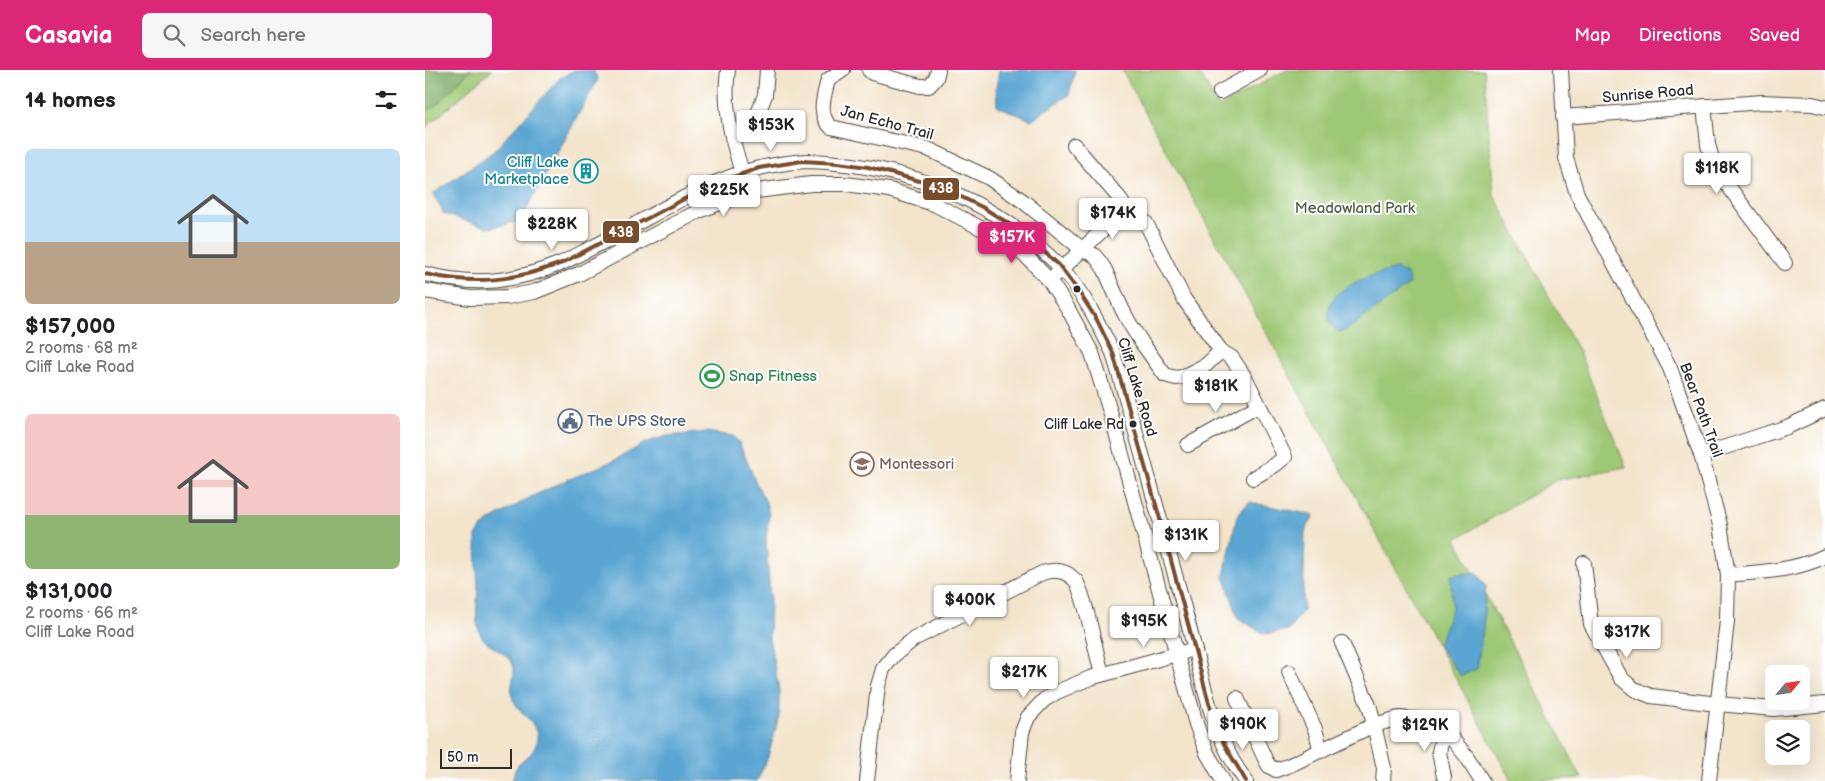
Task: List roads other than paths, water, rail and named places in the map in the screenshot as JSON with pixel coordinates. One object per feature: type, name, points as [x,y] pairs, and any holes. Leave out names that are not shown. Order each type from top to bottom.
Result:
[{"type":"street","points":[[728,70],[727,110],[736,158],[749,192]]},
{"type":"street","points":[[759,111],[765,95],[767,70]]},
{"type":"street","name":"Jan Echo Trail","points":[[843,70],[829,80],[824,101],[822,113],[831,127],[928,149],[989,178],[1023,201],[1083,250],[1095,255],[1103,266],[1130,324],[1165,375],[1177,378],[1182,377],[1206,365],[1221,351]]},
{"type":"street","points":[[869,70],[872,73],[920,86],[929,86],[936,78],[938,70]]},
{"type":"street","points":[[1220,92],[1260,70]]},
{"type":"street","name":"Bear Path Trail","points":[[1561,70],[1566,158],[1577,194],[1670,368],[1701,455],[1720,525],[1727,575],[1727,621],[1709,781]]},
{"type":"street","name":"Sunrise Road","points":[[1563,117],[1763,102],[1812,104],[1825,107]]},
{"type":"street","points":[[1704,106],[1707,145],[1715,168],[1785,264]]},
{"type":"street","points":[[1049,280],[1083,250],[1124,208],[1121,200],[1074,145]]},
{"type":"street","name":"Cliff Lake Road","points":[[425,274],[475,282],[506,280],[541,271],[571,258],[689,195],[742,173],[760,168],[806,161],[884,170],[927,182],[969,200],[994,214],[1023,234],[1062,269],[1085,300],[1113,353],[1208,704],[1222,742],[1246,781]]},
{"type":"street","points":[[425,290],[470,298],[507,297],[534,292],[579,274],[699,211],[749,192],[811,184],[846,184],[889,190],[934,204],[1002,238],[1027,257],[1049,280],[1067,307],[1092,353],[1112,418],[1196,724],[1207,753],[1223,781]]},
{"type":"street","points":[[1119,215],[1135,215],[1146,223],[1184,299],[1221,351],[1231,358],[1246,379],[1258,406],[1275,435],[1285,457],[1253,478]]},
{"type":"street","points":[[1188,445],[1258,406]]},
{"type":"street","points":[[1701,455],[1787,428],[1825,409]]},
{"type":"street","points":[[1727,575],[1775,571],[1817,560],[1825,556]]},
{"type":"street","points":[[1583,563],[1591,624],[1621,678],[1634,689],[1651,696],[1718,704],[1774,708],[1825,704]]},
{"type":"street","points":[[867,781],[877,686],[883,670],[894,655],[914,639],[1042,573],[1060,571],[1071,576],[1079,585],[1102,674]]},
{"type":"street","points":[[1342,643],[1370,708],[1384,768],[1383,781]]},
{"type":"street","points":[[1017,781],[1022,732],[1033,711],[1050,695],[1102,674],[1194,649]]},
{"type":"street","points":[[1289,672],[1315,730],[1321,751]]},
{"type":"street","points":[[1237,698],[1269,766],[1276,770],[1321,751],[1374,725],[1399,718],[1424,720],[1444,729],[1467,757],[1482,781]]},
{"type":"street","points":[[1444,729],[1439,752],[1444,776]]},
{"type":"water","points":[[574,70],[593,70],[598,79],[520,221],[489,228],[444,214],[433,194],[494,151],[560,78]]},
{"type":"water","points":[[999,70],[1075,71],[1069,95],[1031,120],[997,106],[996,87]]},
{"type":"water","points":[[1398,269],[1407,274],[1410,284],[1347,330],[1338,332],[1331,325],[1329,308],[1333,299],[1342,291],[1364,278]]},
{"type":"water","points":[[706,432],[733,436],[739,442],[766,502],[769,515],[766,539],[770,597],[769,638],[779,690],[779,716],[768,757],[757,781],[512,781],[515,770],[534,749],[537,734],[532,724],[513,699],[514,666],[512,662],[485,641],[479,631],[476,615],[478,586],[476,536],[482,527],[491,520],[531,497],[615,460],[647,442],[667,436]]},
{"type":"water","points":[[1249,502],[1314,515],[1305,532],[1303,610],[1289,630],[1264,634],[1238,618],[1224,576],[1237,516]]},
{"type":"water","points":[[1476,572],[1486,586],[1483,630],[1477,669],[1461,676],[1438,645],[1452,609],[1451,575]]},
{"type":"place","name":"Cliff Lake Marketplace","points":[[586,171]]},
{"type":"place","name":"Snap Fitness","points":[[712,376]]},
{"type":"place","name":"The UPS Store","points":[[570,421]]},
{"type":"place","name":"Cliff Lake Rd","points":[[1133,424]]},
{"type":"place","name":"Montessori","points":[[862,464]]},
{"type":"park label","name":"Meadowland Park","points":[[1355,208]]}]
